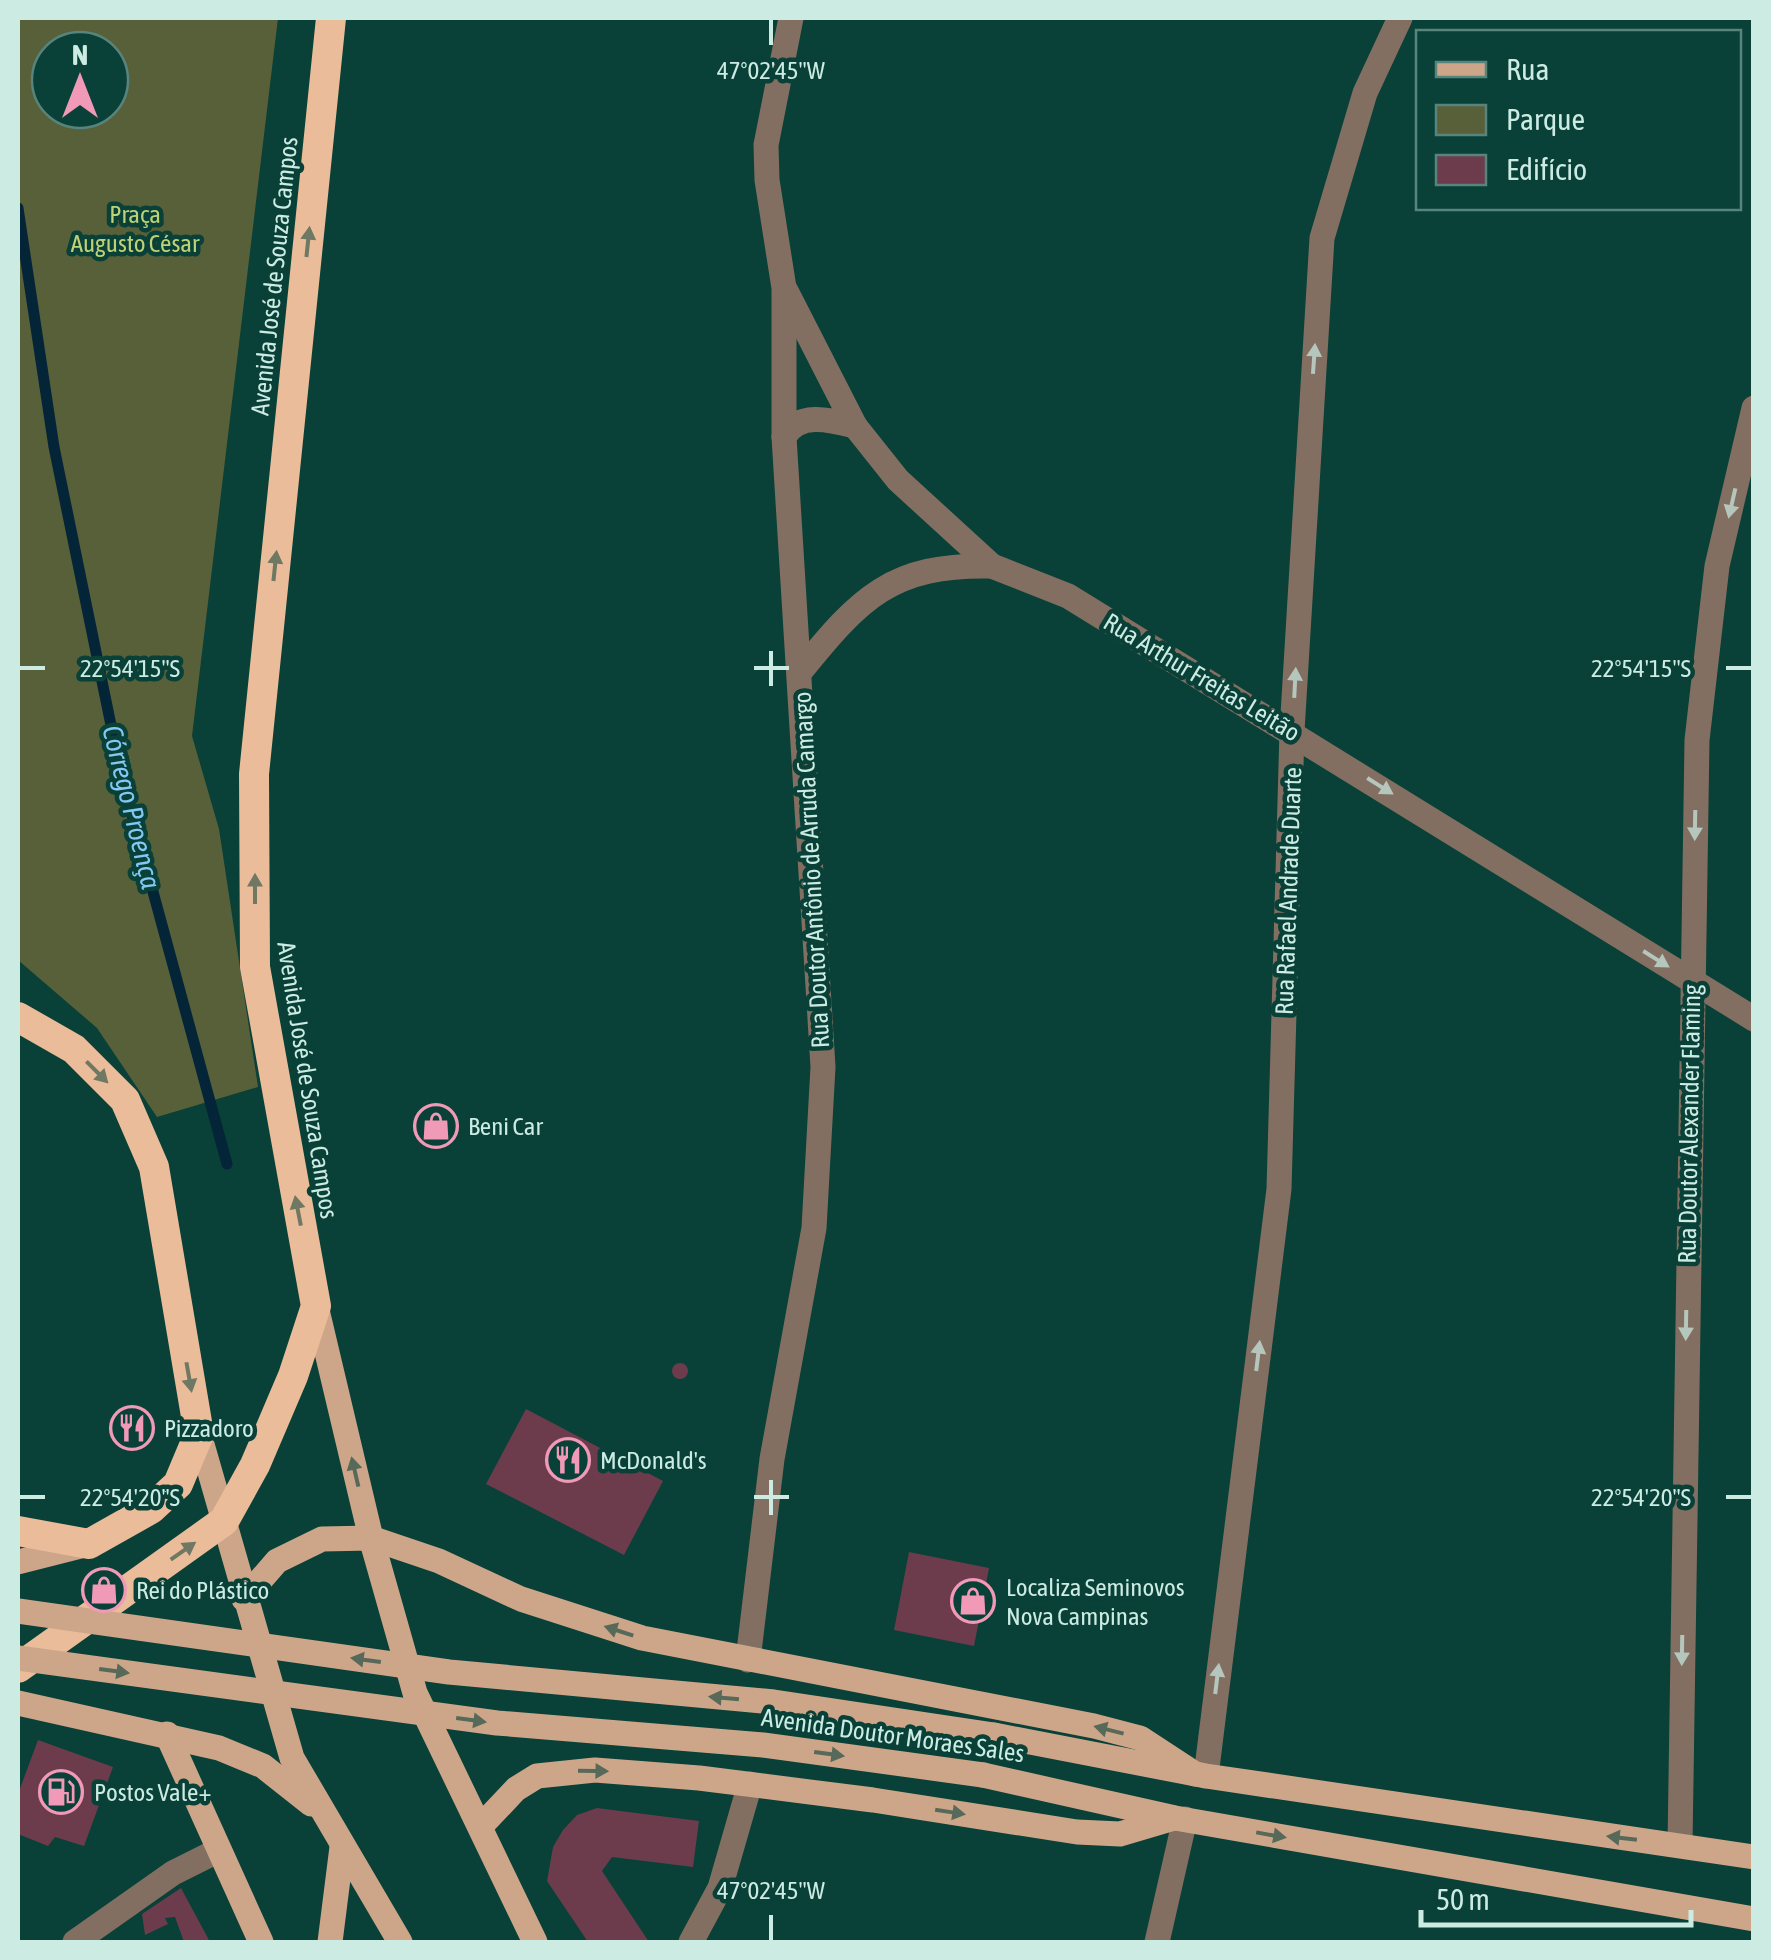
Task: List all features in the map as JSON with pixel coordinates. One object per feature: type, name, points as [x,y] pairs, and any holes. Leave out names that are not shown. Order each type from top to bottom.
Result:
[{"type":"highway","name":"Avenida José de Souza Campos","points":[[316,1306],[255,967],[254,774],[331,18]]},
{"type":"highway","points":[[18,1018],[74,1048],[125,1100],[154,1167],[199,1434],[178,1484],[151,1509],[90,1544],[18,1530]]},
{"type":"highway","points":[[18,1668],[224,1522],[255,1465],[294,1376],[316,1306]]},
{"type":"main road","name":"Avenida José de Souza Campos","points":[[316,1306],[371,1538],[415,1693],[535,1942]]},
{"type":"main road","points":[[199,1434],[292,1758],[400,1942]]},
{"type":"main road","points":[[244,1599],[277,1561],[322,1539],[371,1538],[439,1561],[521,1599],[642,1638],[1140,1738],[1200,1775]]},
{"type":"main road","points":[[18,1562],[90,1544]]},
{"type":"main road","name":"Avenida Doutor Moraes Sales","points":[[18,1611],[449,1672],[774,1702],[994,1734],[1200,1775],[1754,1856]]},
{"type":"main road","name":"Avenida Doutor Moraes Sales","points":[[18,1658],[497,1723],[763,1745],[982,1774],[1180,1818],[1754,1919]]},
{"type":"main road","points":[[18,1703],[167,1734],[262,1766],[321,1812]]},
{"type":"main road","points":[[167,1734],[261,1942]]},
{"type":"main road","points":[[481,1826],[516,1789],[538,1776],[562,1771],[750,1784],[1077,1832],[1120,1834],[1180,1818]]},
{"type":"main road","points":[[330,1942],[342,1847]]},
{"type":"street","name":"Rua Doutor Antônio de Arruda Camargo","points":[[748,1660],[772,1459],[814,1228],[823,1067],[803,793],[800,672],[784,437],[784,288],[766,145],[791,18]]},
{"type":"street","name":"Rua Rafael Andrade Duarte","points":[[1200,1775],[1278,1189],[1292,731],[1322,238],[1365,93],[1400,18]]},
{"type":"street","name":"Rua Arthur Freitas Leitão","points":[[784,288],[855,426],[898,480],[992,566],[1068,596],[1754,1019]]},
{"type":"street","name":"Rua Doutor Alexander Flaming","points":[[1680,1845],[1690,981],[1697,740],[1717,566],[1754,408]]},
{"type":"street","points":[[784,437],[790,427],[805,420],[855,426]]},
{"type":"street","points":[[800,672],[843,619],[887,584],[943,565],[992,566]]},
{"type":"street","points":[[691,1942],[720,1888],[750,1784]]},
{"type":"street","points":[[1157,1942],[1180,1818]]},
{"type":"street","points":[[75,1942],[174,1873],[217,1851]]},
{"type":"green space","name":"Praça Augusto César","points":[[18,18],[278,18],[192,736],[219,829],[258,1087],[157,1117],[97,1028],[18,960]]},
{"type":"building","points":[[680,1363],[688,1371],[680,1379],[672,1371]]},
{"type":"building","points":[[526,1409],[663,1481],[624,1555],[486,1484]]},
{"type":"building","points":[[909,1552],[989,1568],[974,1646],[894,1630]]},
{"type":"building","name":"Postos Vale+","points":[[38,1740],[113,1767],[84,1846],[55,1837],[48,1846],[18,1834],[18,1794]]},
{"type":"building","points":[[597,1808],[699,1821],[693,1867],[612,1857],[602,1871],[649,1942],[588,1942],[547,1881],[553,1847],[563,1830],[577,1815]]},
{"type":"building","points":[[181,1888],[210,1942],[184,1942],[175,1917],[165,1918],[168,1924],[145,1935],[142,1914]]},
{"type":"waterway","name":"Córrego Proença","points":[[18,208],[54,447],[121,774],[227,1164]]},
{"type":"place","name":"Beni Car","points":[[436,1126]]},
{"type":"place","name":"Pizzadoro","points":[[132,1428]]},
{"type":"place","name":"McDonald's","points":[[568,1460]]},
{"type":"place","name":"Rei do Plástico","points":[[104,1590]]},
{"type":"place","name":"Localiza Seminovos Nova Campinas","points":[[973,1601]]},
{"type":"place","name":"Postos Vale+","points":[[61,1792]]}]
